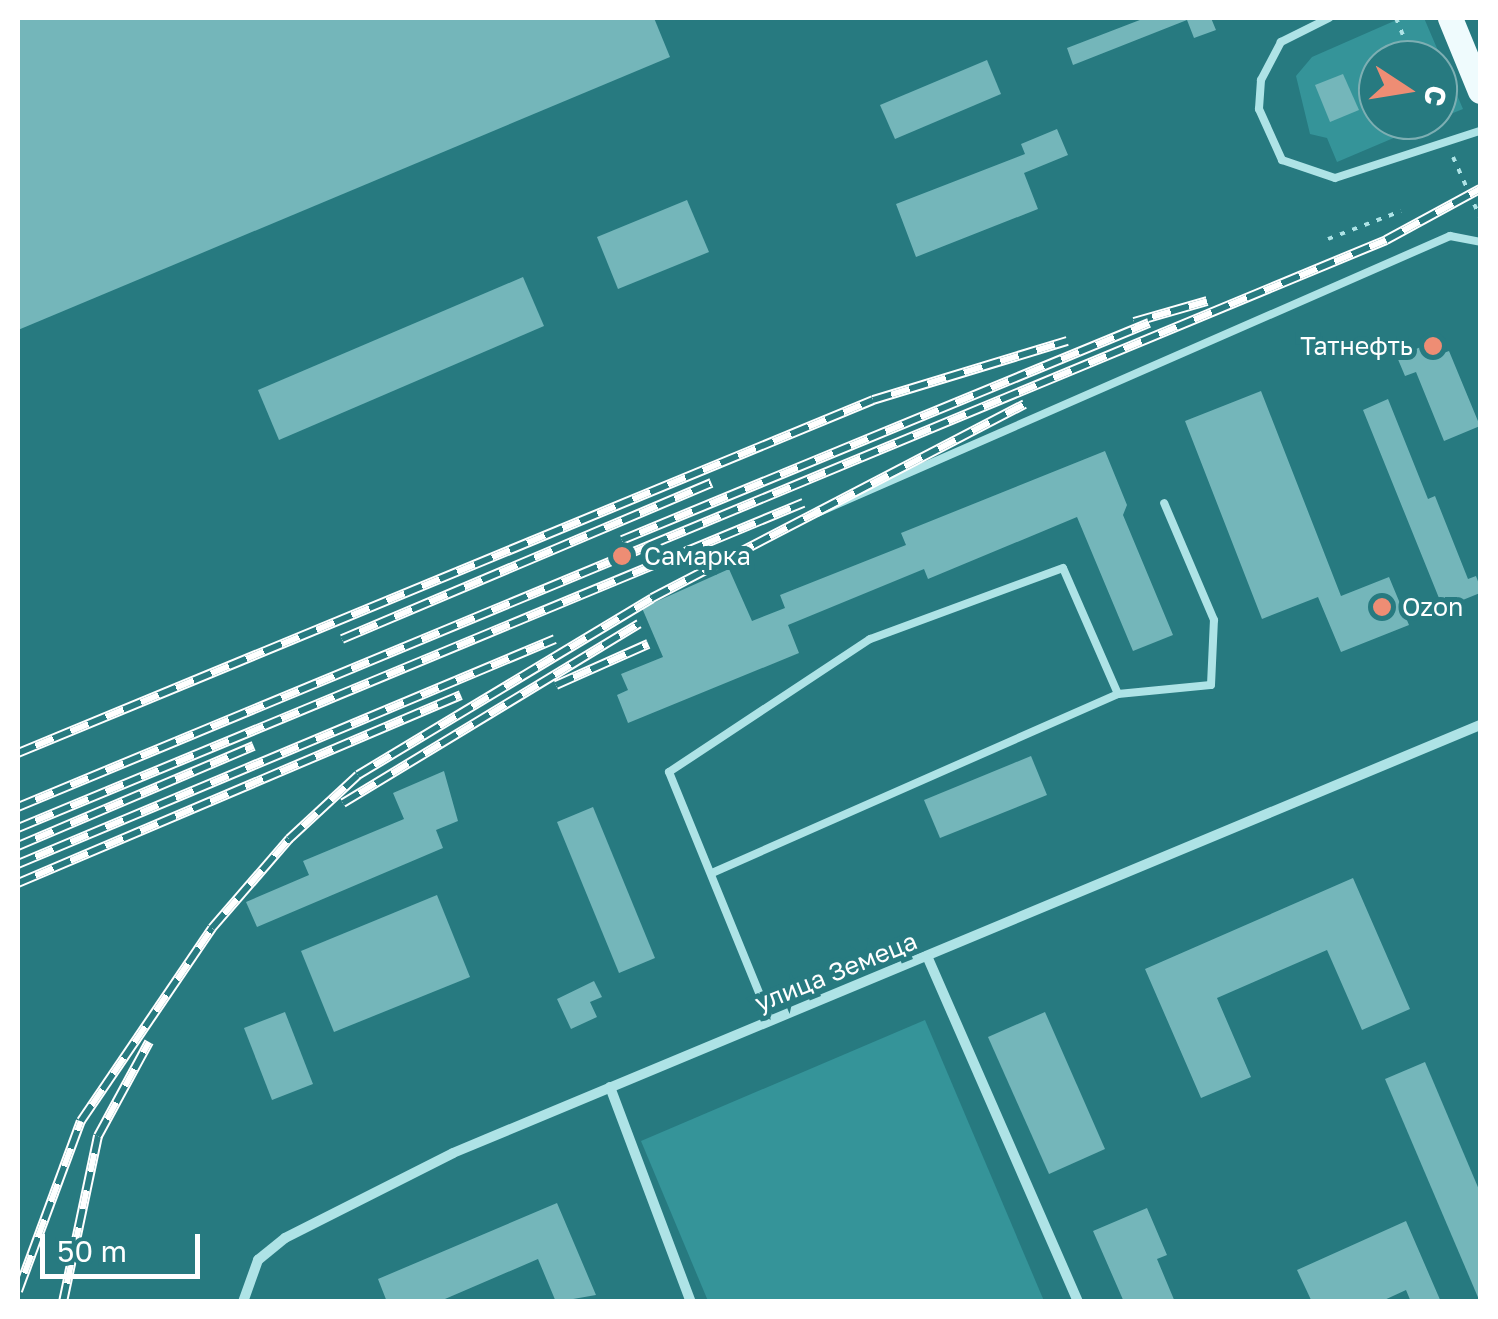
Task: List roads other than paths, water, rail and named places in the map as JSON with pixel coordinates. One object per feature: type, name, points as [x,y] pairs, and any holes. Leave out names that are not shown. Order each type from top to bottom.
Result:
[{"type":"main road","points":[[1450,18],[1480,92]]},
{"type":"street","name":"улица Земеца","points":[[243,1302],[258,1260],[285,1238],[453,1153],[1480,725]]},
{"type":"street","points":[[927,956],[1078,1302]]},
{"type":"street","points":[[610,1088],[691,1302]]},
{"type":"lane","points":[[1330,18],[1281,42],[1261,80],[1259,108],[1282,160],[1335,178],[1480,131]]},
{"type":"lane","points":[[817,513],[1450,236],[1480,242]]},
{"type":"lane","points":[[712,872],[1118,694],[1211,684],[1214,620],[1164,503]]},
{"type":"lane","points":[[770,1020],[669,772],[870,639],[1063,568],[1118,694]]},
{"type":"railway","points":[[18,807],[1386,240],[1480,189]]},
{"type":"railway","points":[[1134,322],[1207,301]]},
{"type":"railway","points":[[622,540],[1149,323]]},
{"type":"railway","points":[[18,753],[873,400],[1067,341]]},
{"type":"railway","points":[[18,1291],[81,1121],[212,928],[289,839],[358,775],[652,598],[1024,404]]},
{"type":"railway","points":[[342,639],[711,483]]},
{"type":"railway","points":[[18,828],[803,503]]},
{"type":"railway","points":[[343,803],[639,624]]},
{"type":"railway","points":[[18,864],[555,639]]},
{"type":"railway","points":[[556,685],[648,644]]},
{"type":"railway","points":[[18,883],[461,695]]},
{"type":"railway","points":[[18,846],[254,746]]},
{"type":"railway","points":[[63,1302],[98,1136],[149,1042]]},
{"type":"place","name":"Татнефть","points":[[1433,346]]},
{"type":"place","name":"Самарка","points":[[622,556]]},
{"type":"place","name":"Ozon","points":[[1382,607]]}]
